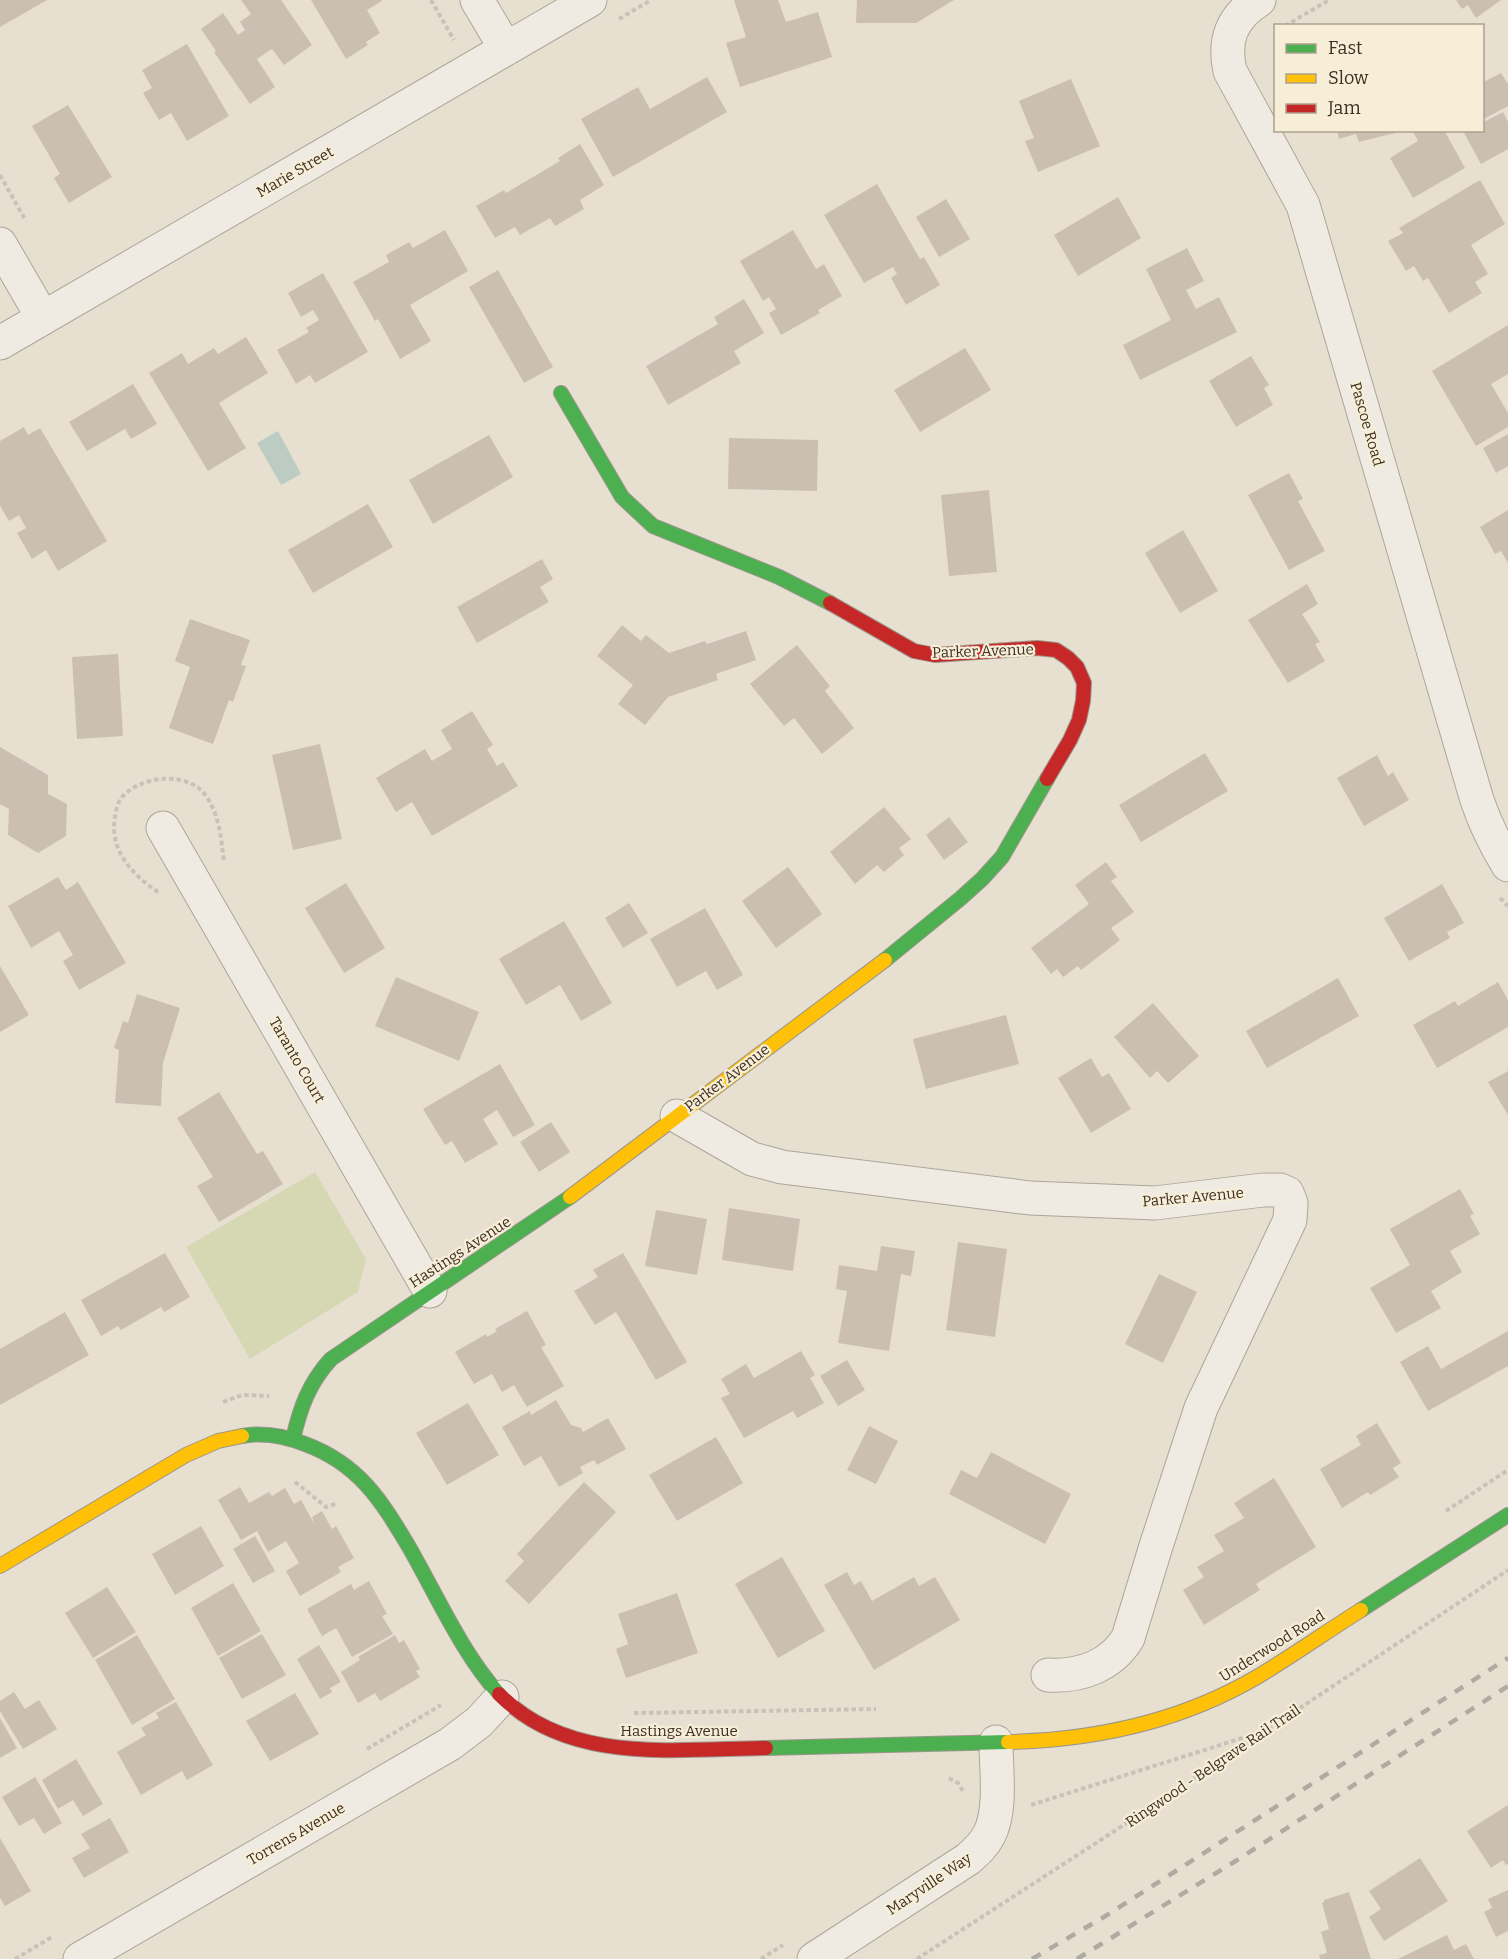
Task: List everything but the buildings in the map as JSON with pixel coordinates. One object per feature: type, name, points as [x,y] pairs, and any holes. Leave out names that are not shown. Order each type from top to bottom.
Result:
[{"type":"street","points":[[477,0],[506,49]]},
{"type":"street","name":"Marie Street","points":[[0,343],[590,0]]},
{"type":"street","name":"Pascoe Road","points":[[1259,0],[1247,8],[1231,29],[1227,56],[1230,71],[1303,205],[1477,800],[1489,831],[1508,865]]},
{"type":"street","points":[[0,244],[43,318]]},
{"type":"street","name":"Parker Avenue","points":[[561,393],[622,497],[653,526],[796,585],[914,651],[935,655],[1037,648],[1056,650],[1077,668],[1084,683],[1079,720],[1070,740],[1016,834],[1002,856],[982,879],[891,956],[676,1116],[752,1159],[782,1167],[1070,1201],[1155,1203],[1280,1190],[1287,1193],[1291,1203],[1290,1220],[1201,1408],[1128,1638],[1123,1647],[1114,1655],[1094,1668],[1072,1675],[1048,1675]]},
{"type":"street","name":"Taranto Court","points":[[163,828],[430,1291]]},
{"type":"street","name":"Hastings Avenue","points":[[293,1439],[301,1403],[312,1381],[331,1359],[547,1214],[676,1116]]},
{"type":"street","name":"Hastings Avenue","points":[[0,1566],[186,1455],[231,1437],[270,1435],[293,1439],[320,1450],[356,1473],[383,1504],[486,1678],[520,1714],[543,1727],[577,1740],[605,1747],[639,1750],[1029,1741]]},
{"type":"street","name":"Underwood Road","points":[[1029,1741],[1098,1735],[1140,1726],[1179,1714],[1222,1696],[1257,1677],[1508,1515]]},
{"type":"street","name":"Torrens Avenue","points":[[80,1959],[450,1744],[479,1722],[502,1697]]},
{"type":"street","name":"Maryville Way","points":[[814,1959],[968,1860],[980,1848],[989,1836],[996,1813],[996,1742]]},
{"type":"path","points":[[431,0],[455,41]]},
{"type":"path","points":[[1289,24],[1329,0]]},
{"type":"path","points":[[1440,1515],[1508,1470]]},
{"type":"path","points":[[295,1482],[326,1507],[337,1503],[342,1505]]},
{"type":"path","name":"Ringwood - Belgrave Rail Trail","points":[[917,1959],[1508,1570]]},
{"type":"path","points":[[630,1713],[881,1709]]},
{"type":"path","points":[[1029,1806],[1264,1731]]},
{"type":"green space","points":[[315,1172],[366,1259],[358,1292],[250,1359],[186,1247]]},
{"type":"shaded area","points":[[278,431],[301,474],[281,485],[257,443]]},
{"type":"railway","points":[[1032,1959],[1104,1917],[1508,1658]]},
{"type":"railway","points":[[1077,1959],[1234,1862],[1508,1686]]},
{"type":"traffic: fast","points":[[561,393],[622,497],[653,526],[779,577],[830,603]]},
{"type":"traffic: fast","points":[[885,960],[961,898],[1002,857],[1047,779]]},
{"type":"traffic: fast","points":[[293,1439],[306,1396],[331,1359],[570,1197]]},
{"type":"traffic: fast","points":[[242,1436],[258,1434],[274,1436],[305,1444],[340,1462],[367,1485],[399,1530],[462,1643],[499,1694]]},
{"type":"traffic: fast","points":[[1361,1610],[1508,1515]]},
{"type":"traffic: fast","points":[[766,1748],[1008,1742]]},
{"type":"traffic: slow","points":[[570,1197],[885,960]]},
{"type":"traffic: slow","points":[[0,1566],[186,1455],[218,1441],[242,1436]]},
{"type":"traffic: slow","points":[[1008,1742],[1105,1732],[1136,1726],[1198,1706],[1257,1677],[1361,1610]]},
{"type":"traffic: jam","points":[[830,603],[914,651],[935,655],[1037,648],[1056,650],[1068,658],[1077,667],[1084,683],[1083,701],[1079,720],[1070,740],[1047,779]]},
{"type":"traffic: jam","points":[[499,1694],[527,1717],[557,1733],[590,1743],[660,1750],[766,1748]]}]
